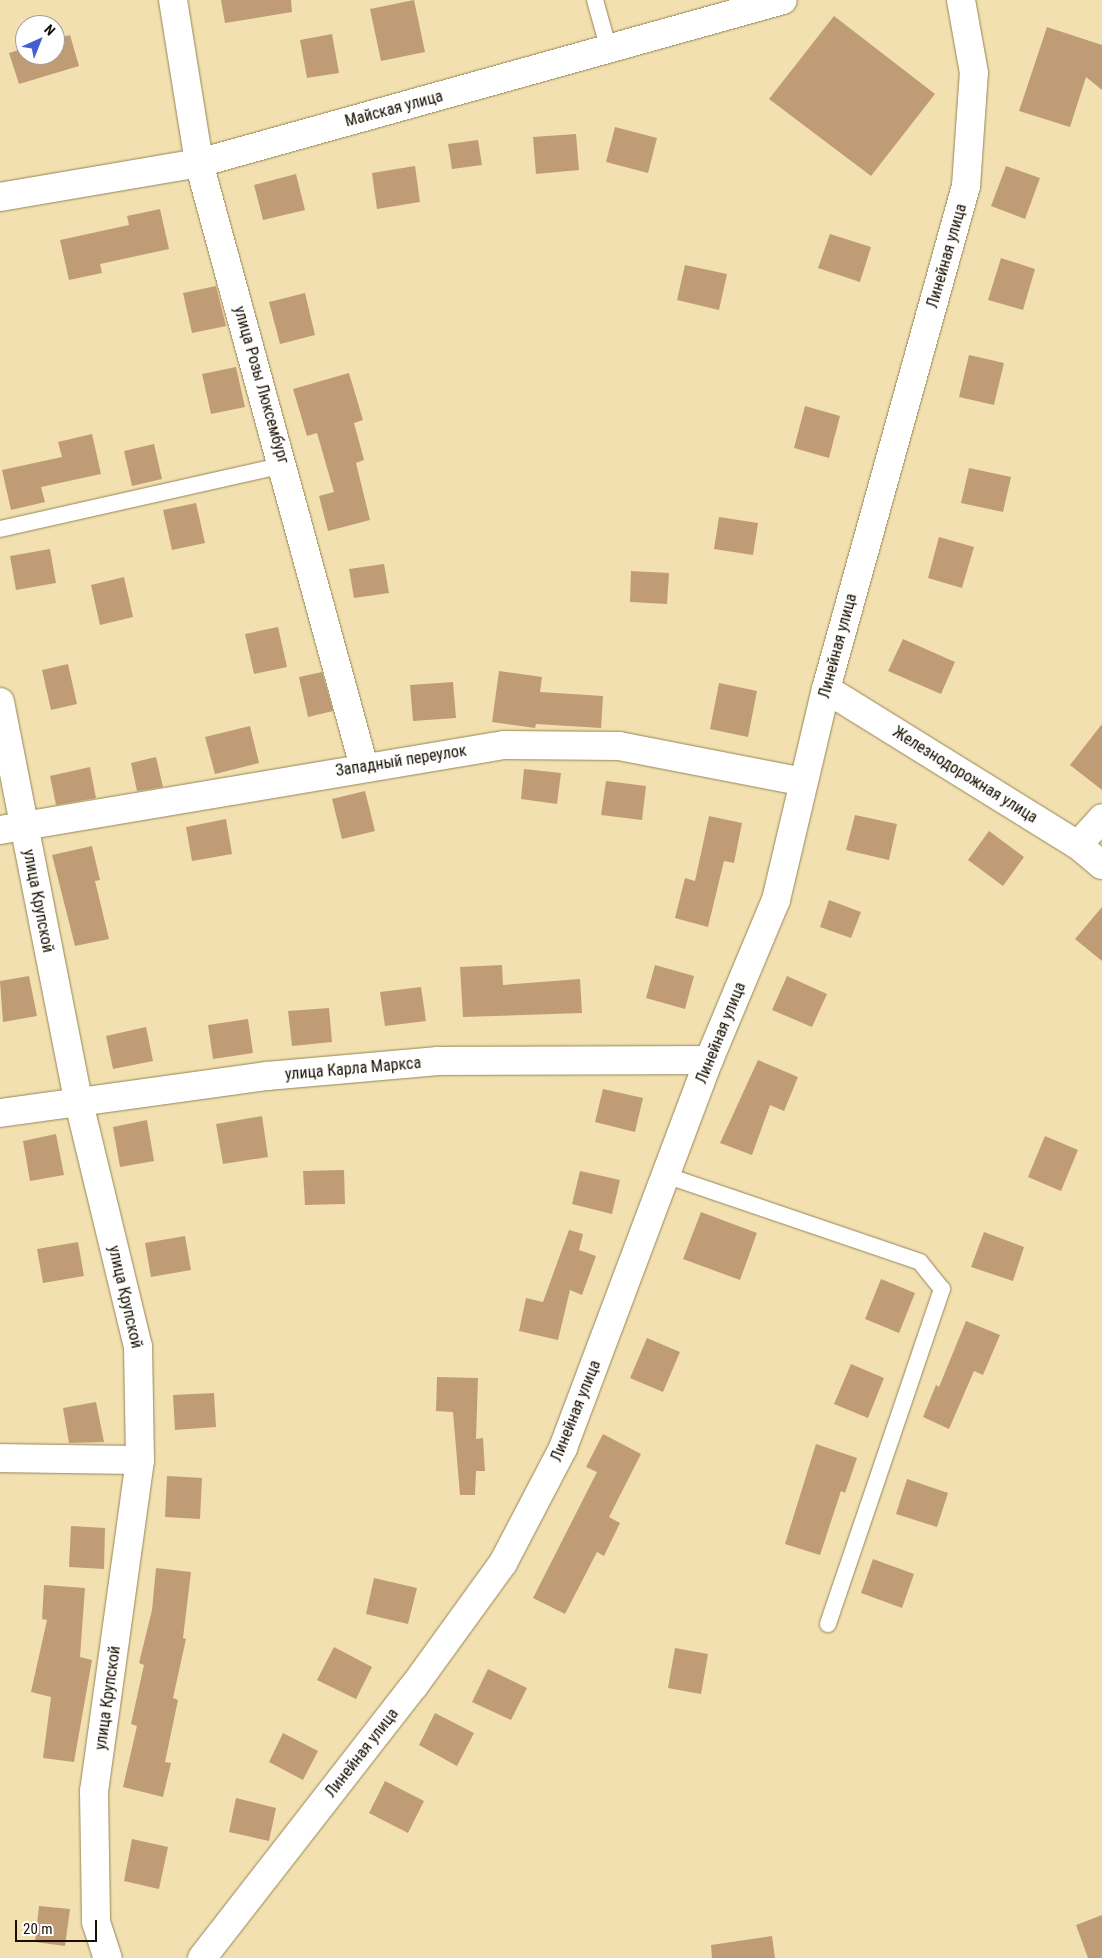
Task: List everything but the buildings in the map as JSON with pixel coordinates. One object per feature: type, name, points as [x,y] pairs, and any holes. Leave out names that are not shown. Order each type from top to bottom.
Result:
[{"type":"street","name":"улица Розы Люксембург","points":[[173,0],[199,163],[284,466],[364,767]]},
{"type":"street","name":"Майская улица","points":[[0,197],[199,163],[783,0]]},
{"type":"street","name":"Линейная улица","points":[[202,1958],[414,1686],[502,1563],[564,1448],[668,1176],[709,1060],[776,900],[826,689],[966,186],[974,73],[960,0]]},
{"type":"street","name":"Железнодорожная улица","points":[[826,689],[1078,845],[1102,865]]},
{"type":"street","name":"улица Крупской","points":[[0,702],[12,828],[138,1346],[140,1460],[94,1791],[96,1922],[108,1958]]},
{"type":"street","name":"Западный переулок","points":[[12,828],[364,767],[504,745],[619,746],[804,782]]},
{"type":"street","points":[[1078,845],[1102,818]]},
{"type":"street","name":"улица Карла Маркса","points":[[0,1113],[267,1076],[438,1061],[709,1060]]},
{"type":"street","points":[[0,1458],[140,1460]]},
{"type":"lane","points":[[594,0],[609,50]]},
{"type":"lane","points":[[0,529],[284,466]]},
{"type":"lane","points":[[668,1176],[920,1262],[942,1290],[828,1624]]}]
